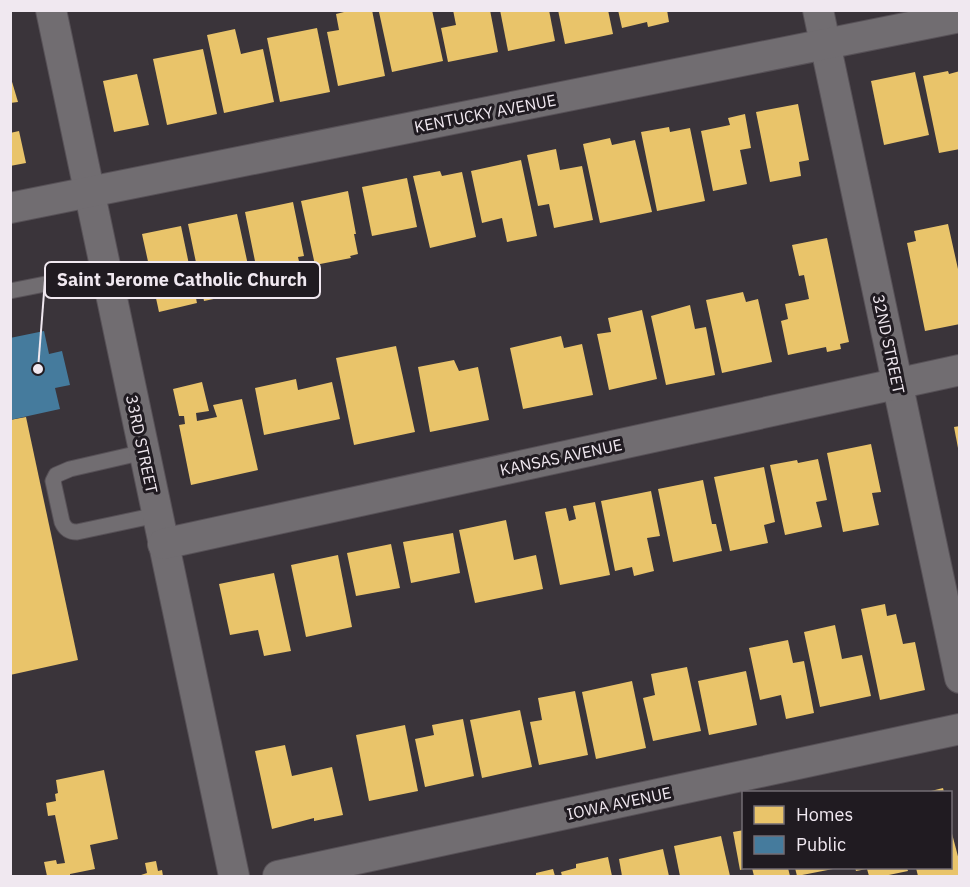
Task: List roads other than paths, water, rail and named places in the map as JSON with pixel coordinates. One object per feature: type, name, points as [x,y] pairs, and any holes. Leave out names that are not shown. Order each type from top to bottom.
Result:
[{"type":"street","name":"33RD STREET","points":[[51,10],[234,876]]},
{"type":"street","name":"32ND STREET","points":[[819,10],[960,678]]},
{"type":"street","name":"KENTUCKY AVENUE","points":[[10,208],[960,17]]},
{"type":"street","name":"KANSAS AVENUE","points":[[163,544],[960,370]]},
{"type":"street","name":"IOWA AVENUE","points":[[278,876],[960,729]]},
{"type":"lane","points":[[10,291],[106,272]]},
{"type":"lane","points":[[144,452],[70,469],[56,475],[53,481],[62,522],[71,532],[157,515]]},
{"type":"place","name":"Saint Jerome Catholic Church","points":[[38,369]]}]
